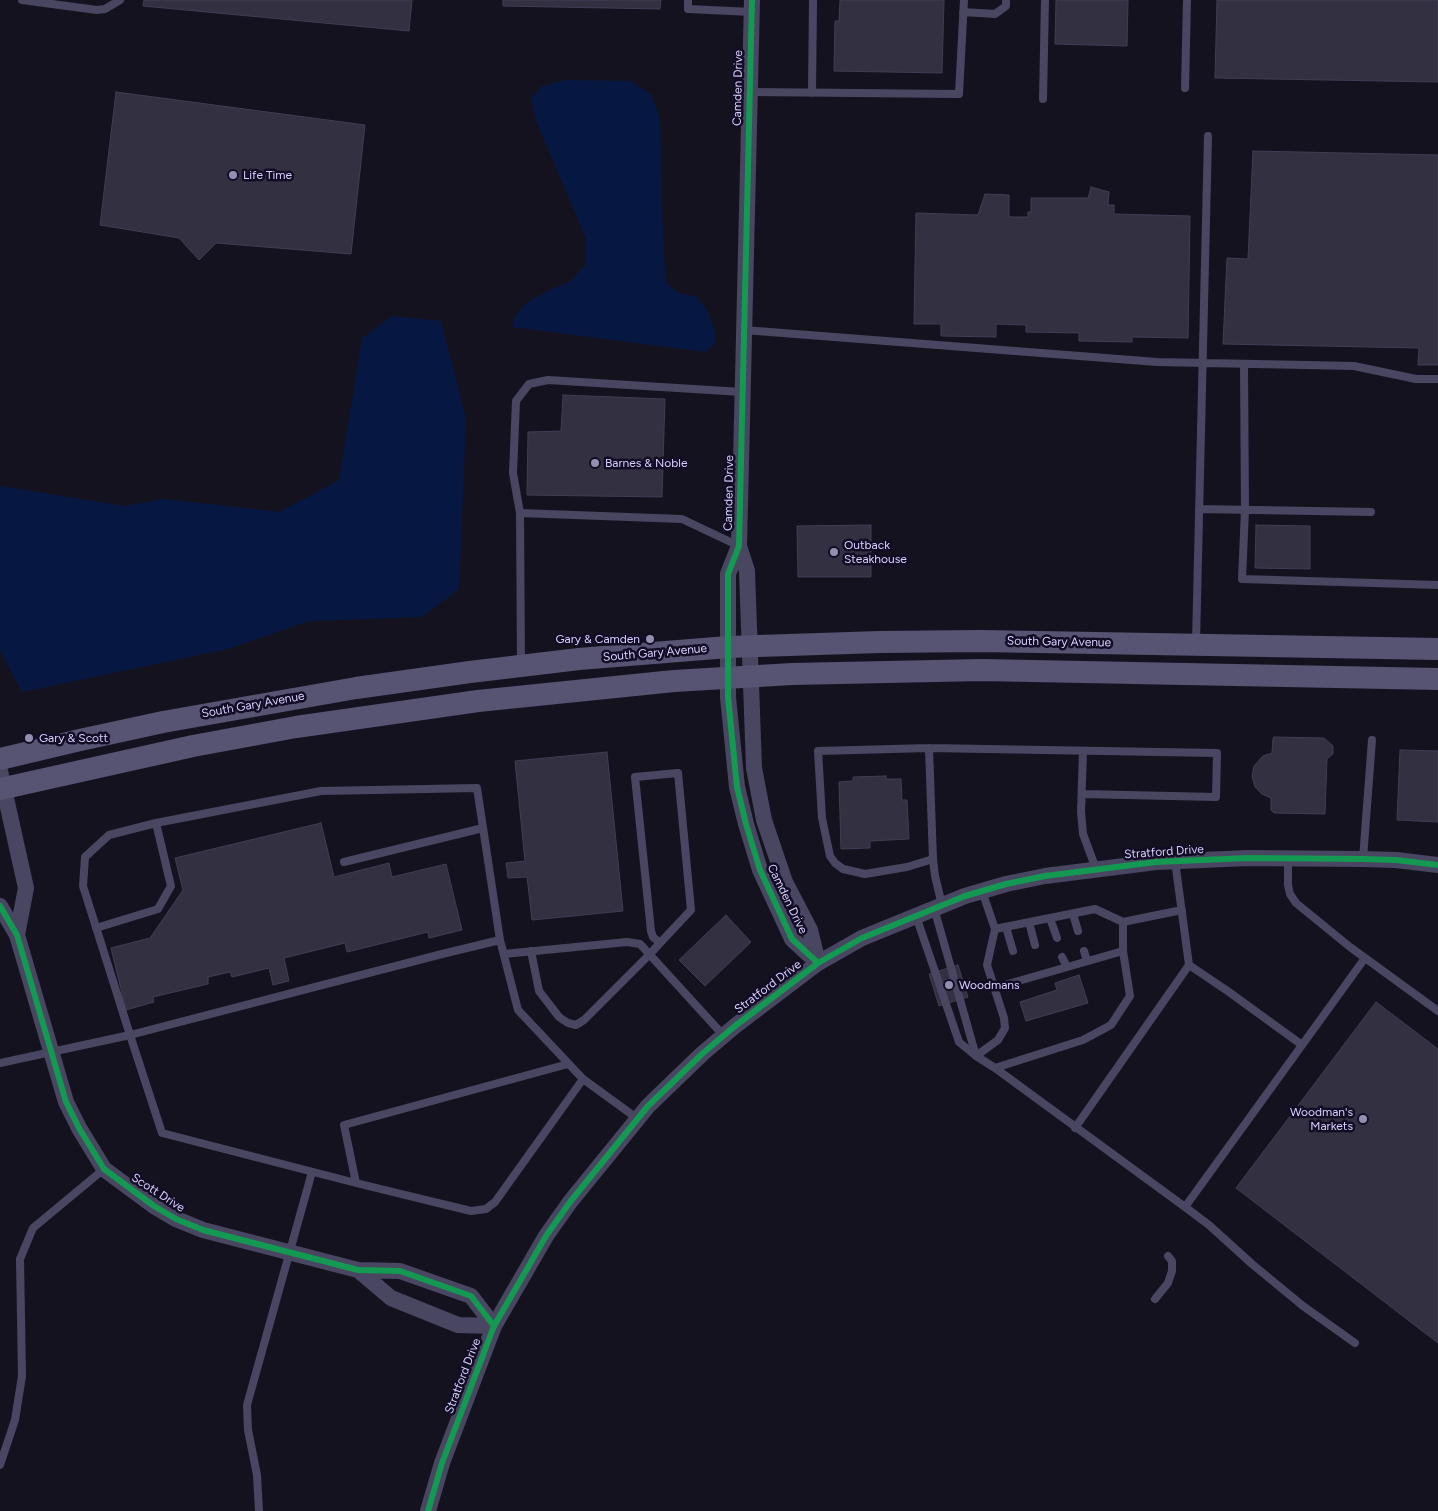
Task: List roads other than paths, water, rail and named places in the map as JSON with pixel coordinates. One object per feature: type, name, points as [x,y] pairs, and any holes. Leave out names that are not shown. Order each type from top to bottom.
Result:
[{"type":"main road","name":"South Gary Avenue","points":[[0,759],[80,740],[241,707],[371,685],[521,666],[728,647],[981,641],[1438,649]]},
{"type":"main road","points":[[1,783],[296,727],[362,717],[538,694],[750,676],[982,670],[1438,679]]},
{"type":"street","name":"Camden Drive","points":[[752,6],[739,546],[728,574],[728,678],[737,787],[760,870],[792,939],[818,963]]},
{"type":"street","name":"Camden Drive","points":[[739,546],[748,571],[754,768],[764,820],[786,882],[810,930],[818,963]]},
{"type":"street","name":"Scott Drive","points":[[1,783],[26,888],[18,935]]},
{"type":"street","name":"Stratford Drive","points":[[428,1511],[442,1463],[494,1326],[551,1229],[587,1179],[648,1106],[703,1053],[818,963],[862,938],[938,906],[1006,884],[1046,876],[1175,861],[1288,857],[1396,860],[1438,866]]},
{"type":"street","name":"Scott Drive","points":[[0,906],[18,935],[66,1102],[79,1128],[104,1169],[154,1206],[176,1219],[203,1230],[358,1270],[400,1271],[470,1296],[494,1326]]},
{"type":"street","name":"Scott Drive","points":[[358,1270],[391,1298],[458,1325],[494,1326]]},
{"type":"lane","points":[[22,0],[62,2],[97,10],[114,6],[120,0]]},
{"type":"lane","points":[[688,0],[688,9],[752,6]]},
{"type":"lane","points":[[812,93],[813,0]]},
{"type":"lane","points":[[750,92],[959,94],[964,0]]},
{"type":"lane","points":[[963,12],[995,14],[1006,6],[1006,0]]},
{"type":"lane","points":[[1043,98],[1045,0]]},
{"type":"lane","points":[[1185,88],[1188,0]]},
{"type":"lane","points":[[1196,644],[1208,136]]},
{"type":"lane","points":[[744,330],[1148,362],[1354,366],[1416,379],[1438,379]]},
{"type":"lane","points":[[1244,364],[1245,510],[1242,579],[1438,585]]},
{"type":"lane","points":[[521,666],[520,513],[513,473],[516,402],[529,384],[548,380],[742,392]]},
{"type":"lane","points":[[1199,509],[1371,512]]},
{"type":"lane","points":[[520,513],[682,519],[739,546]]},
{"type":"lane","points":[[1362,859],[1372,740]]},
{"type":"lane","points":[[929,748],[933,860],[938,906],[976,1056]]},
{"type":"lane","points":[[933,860],[907,867],[865,874],[843,869],[835,863],[830,856],[822,818],[818,751],[929,748],[1217,753],[1216,797],[1082,794]]},
{"type":"lane","points":[[1083,751],[1083,834],[1096,870]]},
{"type":"lane","points":[[531,951],[539,991],[559,1017],[568,1023],[576,1025],[584,1020],[650,954],[691,910],[678,773],[635,776],[650,931],[653,937],[660,943]]},
{"type":"lane","points":[[583,1079],[495,1202],[486,1209],[471,1211],[162,1133],[83,886],[85,857],[109,835],[156,823],[321,791],[477,788],[500,940],[518,1010],[583,1079],[638,1119]]},
{"type":"lane","points":[[96,928],[158,909],[171,886],[156,823]]},
{"type":"lane","points":[[344,862],[483,828]]},
{"type":"lane","points":[[1288,857],[1288,885],[1290,894],[1296,903],[1365,958],[1438,1011]]},
{"type":"lane","points":[[1075,1128],[1189,965],[1175,861]]},
{"type":"lane","points":[[976,1056],[998,1040],[1005,1028],[1004,1018],[987,965],[995,929],[982,891]]},
{"type":"lane","points":[[995,929],[1095,909],[1123,922],[1182,910]]},
{"type":"lane","points":[[1073,914],[1078,931]]},
{"type":"lane","points":[[916,915],[959,1042],[1209,1225],[1303,1306],[1355,1343]]},
{"type":"lane","points":[[1050,918],[1056,938]]},
{"type":"lane","points":[[1029,922],[1035,945]]},
{"type":"lane","points":[[995,1068],[1083,1040],[1111,1025],[1130,996],[1123,951],[1123,922]]},
{"type":"lane","points":[[1006,927],[1013,951]]},
{"type":"lane","points":[[0,1063],[130,1035],[500,940]]},
{"type":"lane","points":[[504,954],[627,942],[640,944],[724,1036]]},
{"type":"lane","points":[[1084,951],[1087,961]]},
{"type":"lane","points":[[994,988],[1123,951]]},
{"type":"lane","points":[[1062,957],[1067,967]]},
{"type":"lane","points":[[1185,1207],[1365,958]]},
{"type":"lane","points":[[1041,964],[1044,974]]},
{"type":"lane","points":[[1189,965],[1302,1045]]},
{"type":"lane","points":[[1020,970],[1023,980]]},
{"type":"lane","points":[[356,1183],[344,1125],[568,1064]]},
{"type":"lane","points":[[0,1465],[15,1420],[22,1376],[20,1259],[33,1228],[104,1169]]},
{"type":"lane","points":[[259,1511],[257,1474],[248,1430],[247,1405],[312,1172]]},
{"type":"lane","points":[[1155,1300],[1168,1283],[1172,1271],[1172,1261],[1168,1256]]},
{"type":"water","points":[[566,80],[630,81],[651,94],[660,118],[666,283],[679,293],[698,297],[709,314],[715,332],[715,343],[706,352],[512,327],[515,316],[526,303],[571,281],[586,264],[586,238],[536,121],[531,98],[542,86]]},
{"type":"water","points":[[392,316],[441,321],[466,419],[459,589],[422,617],[310,621],[228,649],[22,692],[0,651],[0,486],[124,506],[163,499],[280,512],[339,480],[362,338]]},
{"type":"place","name":"Life Time","points":[[233,175]]},
{"type":"place","name":"Barnes & Noble","points":[[595,463]]},
{"type":"place","name":"Outback Steakhouse","points":[[834,552]]},
{"type":"place","name":"Gary & Camden","points":[[650,639]]},
{"type":"place","name":"Gary & Scott","points":[[29,738]]},
{"type":"place","name":"Woodmans","points":[[949,985]]},
{"type":"place","name":"Woodman's Markets","points":[[1363,1119]]}]
